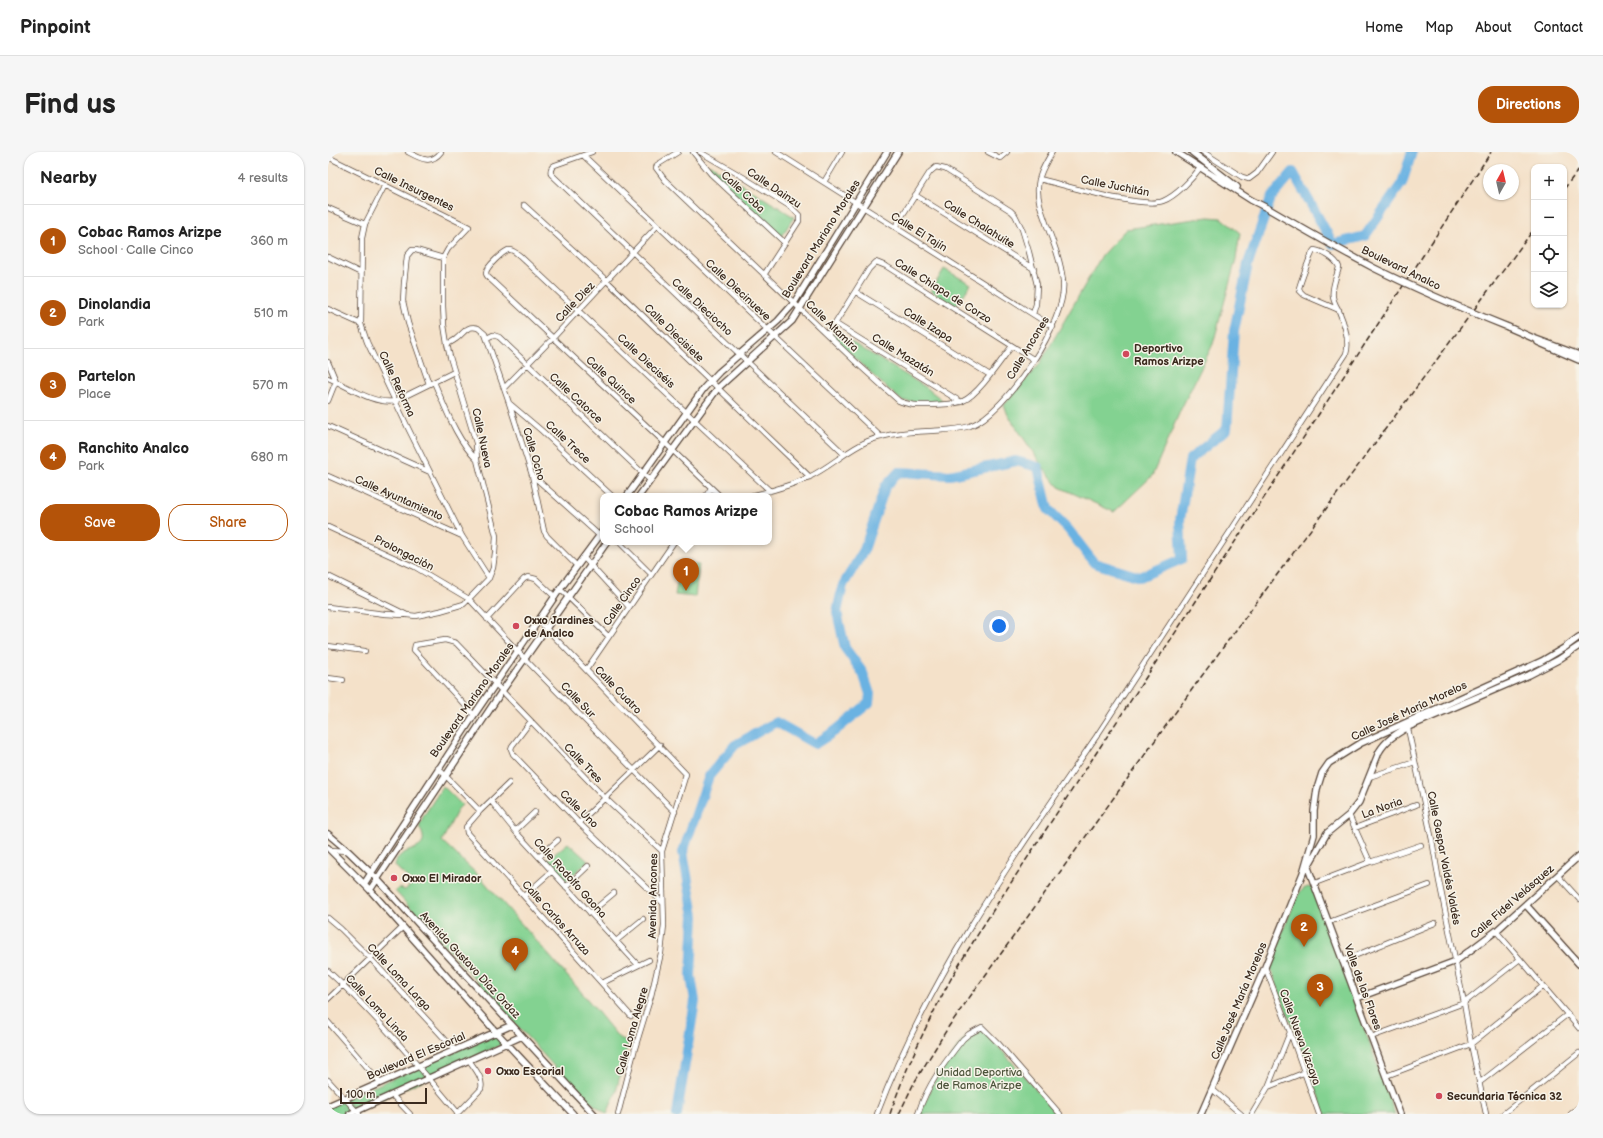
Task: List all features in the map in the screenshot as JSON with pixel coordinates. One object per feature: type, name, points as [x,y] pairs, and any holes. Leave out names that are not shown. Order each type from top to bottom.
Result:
[{"type":"street","points":[[408,152],[429,160],[434,159],[441,152]]},
{"type":"street","points":[[584,156],[592,152]]},
{"type":"street","name":"Calle Altamira","points":[[678,152],[657,165],[657,171],[828,336],[899,401],[919,405],[962,402]]},
{"type":"street","name":"Calle Coba","points":[[693,152],[710,174],[784,243]]},
{"type":"street","name":"Calle Dainzu","points":[[700,152],[743,177],[796,211],[799,215],[799,221],[764,275]]},
{"type":"street","name":"Calle El Tajín","points":[[776,152],[1053,327]]},
{"type":"street","points":[[824,182],[842,152]]},
{"type":"street","name":"Boulevard Mariano Morales","points":[[629,493],[711,380],[768,330],[794,303],[887,152]]},
{"type":"street","name":"Boulevard Mariano Morales","points":[[641,493],[718,388],[792,321],[898,152]]},
{"type":"street","points":[[988,152],[1000,158],[1007,152]]},
{"type":"street","name":"Calle Ancones","points":[[881,437],[919,431],[957,429],[970,426],[982,420],[1007,398],[1053,327],[1063,297],[1064,283],[1056,251],[1038,198],[1039,179],[1052,152]]},
{"type":"street","name":"Boulevard Analco","points":[[1176,152],[1255,202],[1325,242],[1403,282],[1533,338],[1579,354]]},
{"type":"street","name":"Boulevard Analco","points":[[1192,152],[1216,172],[1266,208]]},
{"type":"street","points":[[1203,152],[1249,179],[1257,174],[1272,152]]},
{"type":"street","name":"Calle Dieciocho","points":[[584,156],[554,164],[550,171],[551,174],[844,454]]},
{"type":"street","name":"Calle Diecinueve","points":[[584,156],[881,437]]},
{"type":"street","name":"Calle Insurgentes","points":[[328,158],[469,227],[448,249],[443,258]]},
{"type":"street","points":[[895,227],[933,168],[940,167],[952,173],[1012,211],[1015,215],[1022,229],[1034,269],[1038,295],[1033,314]]},
{"type":"street","name":"Calle Juchitán","points":[[1039,179],[1131,201],[1155,203],[1164,201],[1170,197],[1186,184],[1200,168]]},
{"type":"street","name":"Calle Reforma","points":[[385,185],[365,224],[362,238],[361,324],[395,401],[462,536],[489,578]]},
{"type":"street","name":"Calle Chalahuite","points":[[915,196],[1034,269]]},
{"type":"street","name":"Calle Diecisiete","points":[[524,205],[607,281],[810,477]]},
{"type":"street","points":[[328,208],[365,224]]},
{"type":"street","name":"Calle Diez","points":[[504,388],[607,281],[657,226]]},
{"type":"street","points":[[429,384],[408,323],[403,301],[404,283],[409,252],[416,250],[443,258]]},
{"type":"street","points":[[878,1114],[912,1034],[977,915],[1053,799],[1096,737],[1346,354],[1347,349],[1344,328],[1339,310],[1335,303],[1333,294],[1339,267],[1338,264],[1321,252],[1314,250],[1310,256],[1300,284],[1300,291],[1304,295],[1339,310]]},
{"type":"street","name":"Calle Quince","points":[[507,251],[488,267],[486,274],[489,278],[673,450],[717,493]]},
{"type":"street","name":"Calle Dieciséis","points":[[507,251],[513,251],[519,255],[770,491]]},
{"type":"street","points":[[328,257],[361,273]]},
{"type":"street","name":"Calle Nueva","points":[[406,615],[416,616],[456,607],[469,599],[489,578],[493,568],[496,536],[477,460],[474,434],[454,372],[447,344],[443,312],[443,258]]},
{"type":"street","name":"Calle Chiapa de Corzo","points":[[828,336],[872,264],[876,262],[881,263],[1033,359]]},
{"type":"street","name":"Calle Izapa","points":[[856,292],[990,374]]},
{"type":"street","points":[[328,309],[361,324]]},
{"type":"street","name":"Calle Mazatán","points":[[836,324],[962,402]]},
{"type":"street","points":[[447,344],[472,327],[481,329],[487,338]]},
{"type":"street","name":"Calle Catorce","points":[[487,338],[491,335],[497,336],[650,480]]},
{"type":"street","name":"Calle Ocho","points":[[487,338],[532,475],[544,531],[546,536],[577,566]]},
{"type":"street","name":"Boulevard Analco","points":[[1533,338],[1542,345],[1579,360]]},
{"type":"street","points":[[962,402],[972,396],[1012,346]]},
{"type":"street","points":[[328,362],[336,381],[328,401]]},
{"type":"street","points":[[328,378],[372,399],[387,402],[395,401],[454,372]]},
{"type":"street","points":[[434,382],[460,439],[477,460]]},
{"type":"street","name":"Calle Trece","points":[[509,403],[542,431],[609,493]]},
{"type":"street","points":[[328,426],[430,472]]},
{"type":"street","points":[[762,493],[810,477],[858,446],[881,437]]},
{"type":"street","points":[[532,475],[600,532]]},
{"type":"street","name":"Calle Ayuntamiento","points":[[328,476],[462,536]]},
{"type":"street","points":[[708,493],[711,488]]},
{"type":"street","name":"Prolongación","points":[[328,527],[415,567],[469,599]]},
{"type":"street","name":"Boulevard Mariano Morales","points":[[364,884],[438,768],[554,597],[600,534]]},
{"type":"street","name":"Boulevard Mariano Morales","points":[[370,890],[502,691],[606,545]]},
{"type":"street","points":[[622,545],[651,574]]},
{"type":"street","name":"Calle Cinco","points":[[586,670],[672,545]]},
{"type":"street","points":[[583,557],[629,607]]},
{"type":"street","points":[[328,576],[406,615]]},
{"type":"street","points":[[487,619],[524,579],[528,577],[536,579],[554,597]]},
{"type":"street","points":[[560,589],[608,636]]},
{"type":"street","name":"Calle Sur","points":[[469,599],[518,652],[675,812]]},
{"type":"street","points":[[328,607],[406,615]]},
{"type":"street","name":"Calle Cuatro","points":[[539,620],[685,771]]},
{"type":"street","name":"Calle José María Morelos","points":[[1201,1114],[1265,967],[1303,873],[1327,833],[1349,815],[1359,802],[1384,744],[1407,725],[1542,661],[1579,637]]},
{"type":"street","name":"Calle Tres","points":[[474,715],[414,650],[415,645],[444,640],[456,643],[605,798],[662,851]]},
{"type":"street","points":[[328,646],[365,651]]},
{"type":"street","name":"Calle José María Morelos","points":[[1307,865],[1314,835],[1314,811],[1317,789],[1322,773],[1329,764],[1361,743],[1529,675],[1558,660],[1579,646]]},
{"type":"street","points":[[328,678],[343,680]]},
{"type":"street","name":"Calle Uno","points":[[531,721],[512,746],[511,752],[580,823],[663,903]]},
{"type":"street","name":"Calle Gaspar Valdés Valdés","points":[[1407,725],[1432,840],[1486,1114]]},
{"type":"street","points":[[580,823],[660,745]]},
{"type":"street","points":[[1369,778],[1415,762]]},
{"type":"street","points":[[438,768],[480,811],[509,784]]},
{"type":"street","name":"Avenida Ancones","points":[[661,953],[664,925],[662,851],[686,777],[685,771]]},
{"type":"street","name":"Calle Rodolfo Gaona","points":[[491,801],[515,831],[638,965]]},
{"type":"street","name":"La Noria","points":[[1355,828],[1416,805]]},
{"type":"street","name":"Calle Carlos Arruza","points":[[480,811],[466,827],[467,833],[631,1016]]},
{"type":"street","points":[[515,831],[535,812]]},
{"type":"street","points":[[1349,815],[1370,862]]},
{"type":"street","name":"Avenida Gustavo Díaz Ordaz","points":[[328,834],[371,873],[594,1114]]},
{"type":"street","points":[[539,857],[558,840]]},
{"type":"street","points":[[1315,884],[1370,862],[1421,845]]},
{"type":"street","points":[[329,850],[348,851]]},
{"type":"street","points":[[329,850],[370,890],[402,928],[496,1032],[573,1114]]},
{"type":"street","name":"Calle Fidel Velásquez","points":[[1357,998],[1456,961],[1496,931],[1579,856]]},
{"type":"street","name":"Valle de las Flores","points":[[1307,865],[1400,1114]]},
{"type":"street","points":[[566,887],[588,866]]},
{"type":"street","points":[[524,896],[552,871]]},
{"type":"street","points":[[1558,876],[1579,899]]},
{"type":"street","points":[[1329,922],[1429,885]]},
{"type":"street","points":[[590,913],[614,893]]},
{"type":"street","points":[[1526,905],[1579,964]]},
{"type":"street","name":"Calle Loma Larga","points":[[328,918],[370,958],[455,1050]]},
{"type":"street","points":[[616,941],[643,919]]},
{"type":"street","points":[[1342,962],[1435,923]]},
{"type":"street","points":[[328,999],[402,928]]},
{"type":"street","points":[[1496,931],[1579,1028]]},
{"type":"street","name":"Calle Loma Alegre","points":[[618,1114],[635,1048],[652,996],[661,953]]},
{"type":"street","points":[[1371,1038],[1464,1003],[1520,959]]},
{"type":"street","points":[[602,983],[649,960]]},
{"type":"street","name":"Calle Nueva Vizcaya","points":[[1265,967],[1319,1114]]},
{"type":"street","name":"Calle Loma Linda","points":[[328,971],[343,984],[419,1066],[458,1113]]},
{"type":"street","points":[[1386,1076],[1471,1044],[1543,986]]},
{"type":"street","points":[[1479,1082],[1568,1014]]},
{"type":"street","points":[[328,1022],[380,1082]]},
{"type":"street","name":"Boulevard El Escorial","points":[[328,1106],[512,1025]]},
{"type":"street","points":[[918,1114],[921,1104],[937,1073],[963,1039],[968,1034],[982,1027],[998,1043],[1060,1114]]},
{"type":"street","points":[[1254,1113],[1268,1087],[1290,1032]]},
{"type":"street","points":[[328,1080],[355,1113],[522,1036]]},
{"type":"street","points":[[1503,1114],[1579,1053]]},
{"type":"street","points":[[458,1113],[481,1089],[482,1083],[480,1078],[468,1060]]},
{"type":"street","points":[[1268,1087],[1303,1073]]},
{"type":"street","points":[[1212,1088],[1241,1114]]},
{"type":"street","points":[[392,1095],[410,1114]]},
{"type":"street","points":[[1571,1114],[1579,1107]]},
{"type":"green space","points":[[711,165],[794,217],[781,237],[715,176],[707,166]]},
{"type":"green space","name":"Deportivo Ramos Arizpe","points":[[1208,217],[1221,218],[1240,233],[1236,259],[1213,344],[1181,409],[1152,476],[1114,512],[1059,487],[1045,470],[1008,415],[1004,405],[1039,365],[1102,255],[1126,229]]},
{"type":"green space","points":[[944,269],[971,284],[956,306],[931,291]]},
{"type":"green space","points":[[835,332],[924,386],[941,399],[942,403],[902,401],[831,336]]},
{"type":"green space","points":[[681,562],[699,565],[695,597],[675,595]]},
{"type":"green space","points":[[443,786],[462,805],[458,809],[442,841],[481,878],[583,994],[619,1038],[628,1043],[616,1092],[607,1114],[579,1094],[395,891],[399,888],[405,890],[413,883],[395,866],[397,859],[402,854],[419,846],[423,842],[423,836],[419,826],[423,817]]},
{"type":"green space","points":[[568,843],[588,861],[566,881],[547,860]]},
{"type":"green space","points":[[1308,887],[1315,891],[1395,1114],[1325,1114],[1269,964],[1298,895],[1303,889]]},
{"type":"green space","name":"Unidad Deportiva de Ramos Arizpe","points":[[981,1029],[997,1045],[1057,1114],[920,1114],[935,1079],[964,1039]]},
{"type":"green space","points":[[496,1033],[505,1043],[429,1077],[420,1067]]},
{"type":"green space","points":[[419,1067],[428,1078],[356,1111],[345,1099]]},
{"type":"green space","points":[[344,1099],[355,1111],[350,1114],[328,1114],[328,1107]]},
{"type":"waterway","points":[[677,1114],[695,1001],[691,976],[694,916],[683,852],[709,776],[735,745],[776,722],[815,744],[835,731],[869,703],[870,694],[863,673],[845,648],[837,612],[843,585],[864,550],[885,487],[899,472],[950,475],[1016,461],[1038,467],[1048,509],[1068,529],[1094,563],[1140,577],[1182,559],[1180,520],[1190,459],[1227,429],[1234,331],[1248,264],[1271,198],[1293,172],[1333,244],[1365,236],[1402,183],[1412,152]]},
{"type":"railway","points":[[890,1114],[910,1062],[934,1010],[975,939],[1491,152]]},
{"type":"railway","points":[[1567,185],[1579,169]]},
{"type":"railway","points":[[899,1114],[914,1083],[949,1026],[987,973],[1201,677],[1531,233]]},
{"type":"place","name":"Deportivo Ramos Arizpe","points":[[1126,354]]},
{"type":"place","name":"Cobac Ramos Arizpe","points":[[686,591]]},
{"type":"place","name":"Oxxo Jardines de Analco","points":[[516,626]]},
{"type":"place","name":"Oxxo El Mirador","points":[[394,878]]},
{"type":"place","name":"Dinolandia","points":[[1304,947]]},
{"type":"place","name":"Ranchito Analco","points":[[515,971]]},
{"type":"place","name":"Partelon","points":[[1320,1007]]},
{"type":"place","name":"Oxxo Escorial","points":[[488,1071]]},
{"type":"place","name":"Secundaria Técnica 32","points":[[1439,1096]]}]
